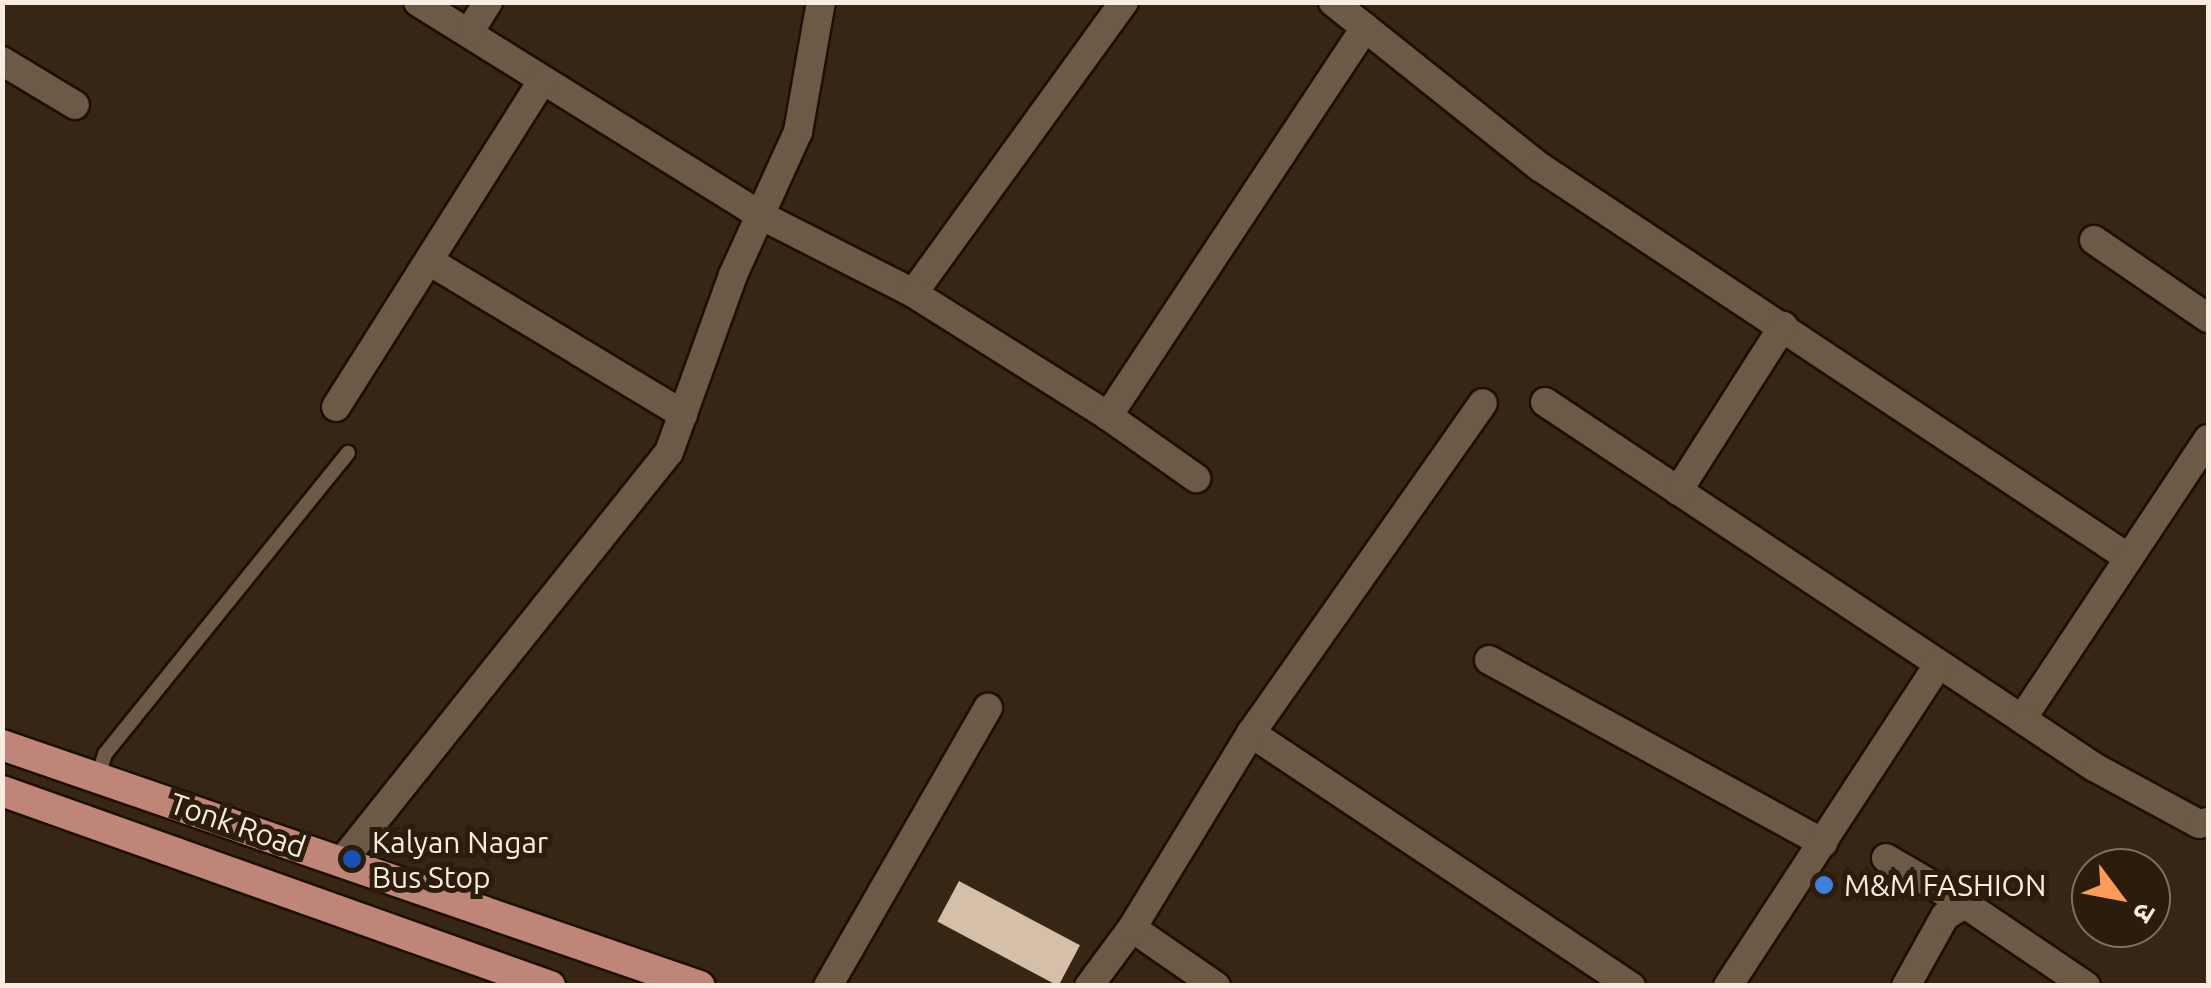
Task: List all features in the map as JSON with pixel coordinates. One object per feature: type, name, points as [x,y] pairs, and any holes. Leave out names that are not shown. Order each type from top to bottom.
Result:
[{"type":"main road","name":"Tonk Road","points":[[2,745],[700,986]]},
{"type":"main road","name":"Tonk Road","points":[[2,791],[550,986]]},
{"type":"street","points":[[418,2],[762,216],[913,292],[1108,416],[1196,478]]},
{"type":"street","points":[[470,31],[488,2]]},
{"type":"street","points":[[343,860],[669,452],[798,132],[821,2]]},
{"type":"street","points":[[913,292],[1124,2]]},
{"type":"street","points":[[1333,2],[1540,166],[2130,558]]},
{"type":"street","points":[[1108,416],[1365,27]]},
{"type":"street","points":[[2,61],[75,105]]},
{"type":"street","points":[[336,408],[542,81]]},
{"type":"street","points":[[2094,240],[2208,318]]},
{"type":"street","points":[[428,262],[683,414]]},
{"type":"street","points":[[1678,491],[1783,326]]},
{"type":"street","points":[[1545,402],[2094,767],[2200,824],[2208,822]]},
{"type":"street","points":[[1089,986],[1132,928],[1251,733],[1484,403]]},
{"type":"street","points":[[2022,719],[2208,439]]},
{"type":"street","points":[[1489,660],[1823,842]]},
{"type":"street","points":[[1728,986],[1939,664]]},
{"type":"street","points":[[828,986],[988,708]]},
{"type":"street","points":[[1251,733],[1631,986]]},
{"type":"street","points":[[1886,858],[1965,904],[2086,986]]},
{"type":"street","points":[[1906,986],[1945,916],[1965,904]]},
{"type":"street","points":[[1132,928],[1216,986]]},
{"type":"lane","points":[[98,777],[105,754],[348,453]]},
{"type":"building","points":[[959,881],[1080,945],[1058,986],[937,922]]},
{"type":"place","name":"Kalyan Nagar Bus Stop","points":[[352,859]]},
{"type":"place","name":"M&M FASHION","points":[[1824,885]]}]
